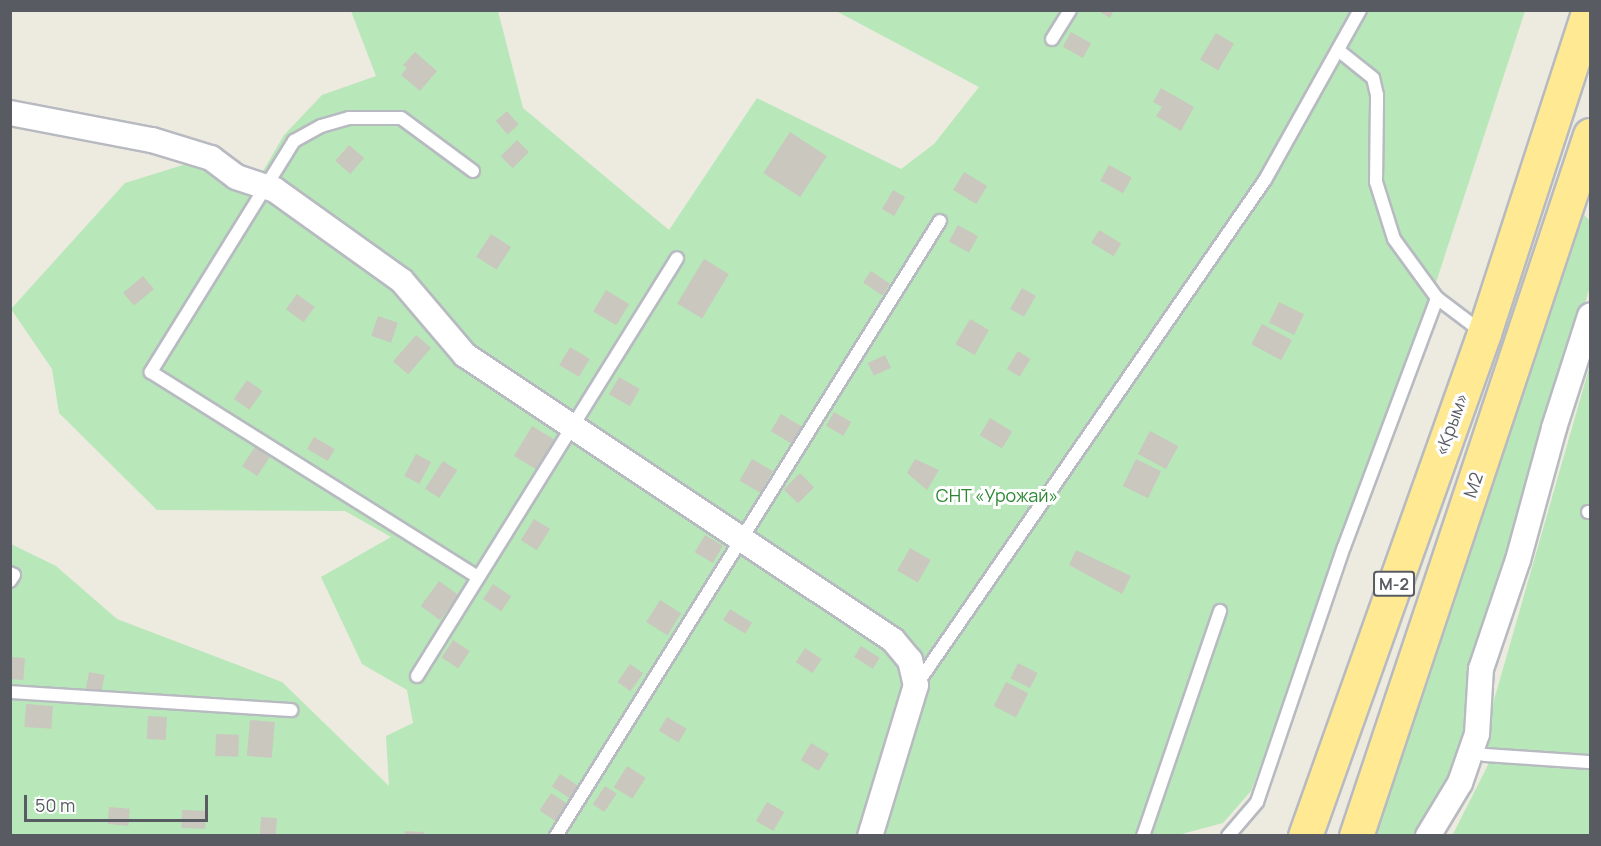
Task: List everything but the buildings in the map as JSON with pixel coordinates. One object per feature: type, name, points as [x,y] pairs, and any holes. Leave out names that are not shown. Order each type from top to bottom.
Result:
[{"type":"highway","name":"«Крым»","points":[[1305,836],[1484,333],[1589,10]]},
{"type":"highway","name":"М2","points":[[1356,836],[1584,166],[1590,135]]},
{"type":"street","points":[[10,113],[152,140],[211,158],[236,177],[268,188],[402,281],[465,355],[570,428],[893,640],[910,660],[916,685],[870,836]]},
{"type":"street","points":[[1428,836],[1460,783],[1477,734],[1481,669],[1518,560],[1554,428],[1590,316]]},
{"type":"lane","points":[[1052,39],[1070,10]]},
{"type":"lane","points":[[916,685],[1264,180],[1360,10]]},
{"type":"lane","points":[[1338,51],[1373,78],[1377,94],[1376,182],[1394,239],[1437,298],[1484,333]]},
{"type":"lane","points":[[473,171],[401,118],[349,118],[321,126],[294,141],[268,188],[151,372],[478,577]]},
{"type":"lane","points":[[556,836],[940,221]]},
{"type":"lane","points":[[417,676],[677,258]]},
{"type":"lane","points":[[1228,836],[1257,801],[1344,547],[1437,298]]},
{"type":"lane","points":[[10,573],[14,575],[10,581]]},
{"type":"lane","points":[[1143,836],[1220,611]]},
{"type":"lane","points":[[10,692],[291,710]]},
{"type":"lane","points":[[1484,755],[1590,762]]},
{"type":"green space","name":"СНТ «Урожай»","points":[[351,11],[498,11],[523,108],[669,230],[757,98],[901,169],[934,144],[979,87],[836,11],[1525,11],[1422,325],[1251,791],[1223,823],[1178,835],[11,835],[11,544],[56,566],[117,619],[282,682],[389,786],[386,736],[413,723],[407,690],[362,664],[321,577],[391,537],[345,511],[157,510],[59,413],[52,369],[11,309],[125,183],[212,156],[263,171],[284,135],[322,95],[376,76]]},
{"type":"green space","points":[[1574,204],[1590,221],[1590,286],[1467,706],[1466,737],[1447,789],[1418,835],[1366,836]]},
{"type":"green space","points":[[1590,365],[1590,835],[1452,836],[1489,763],[1486,728]]}]
